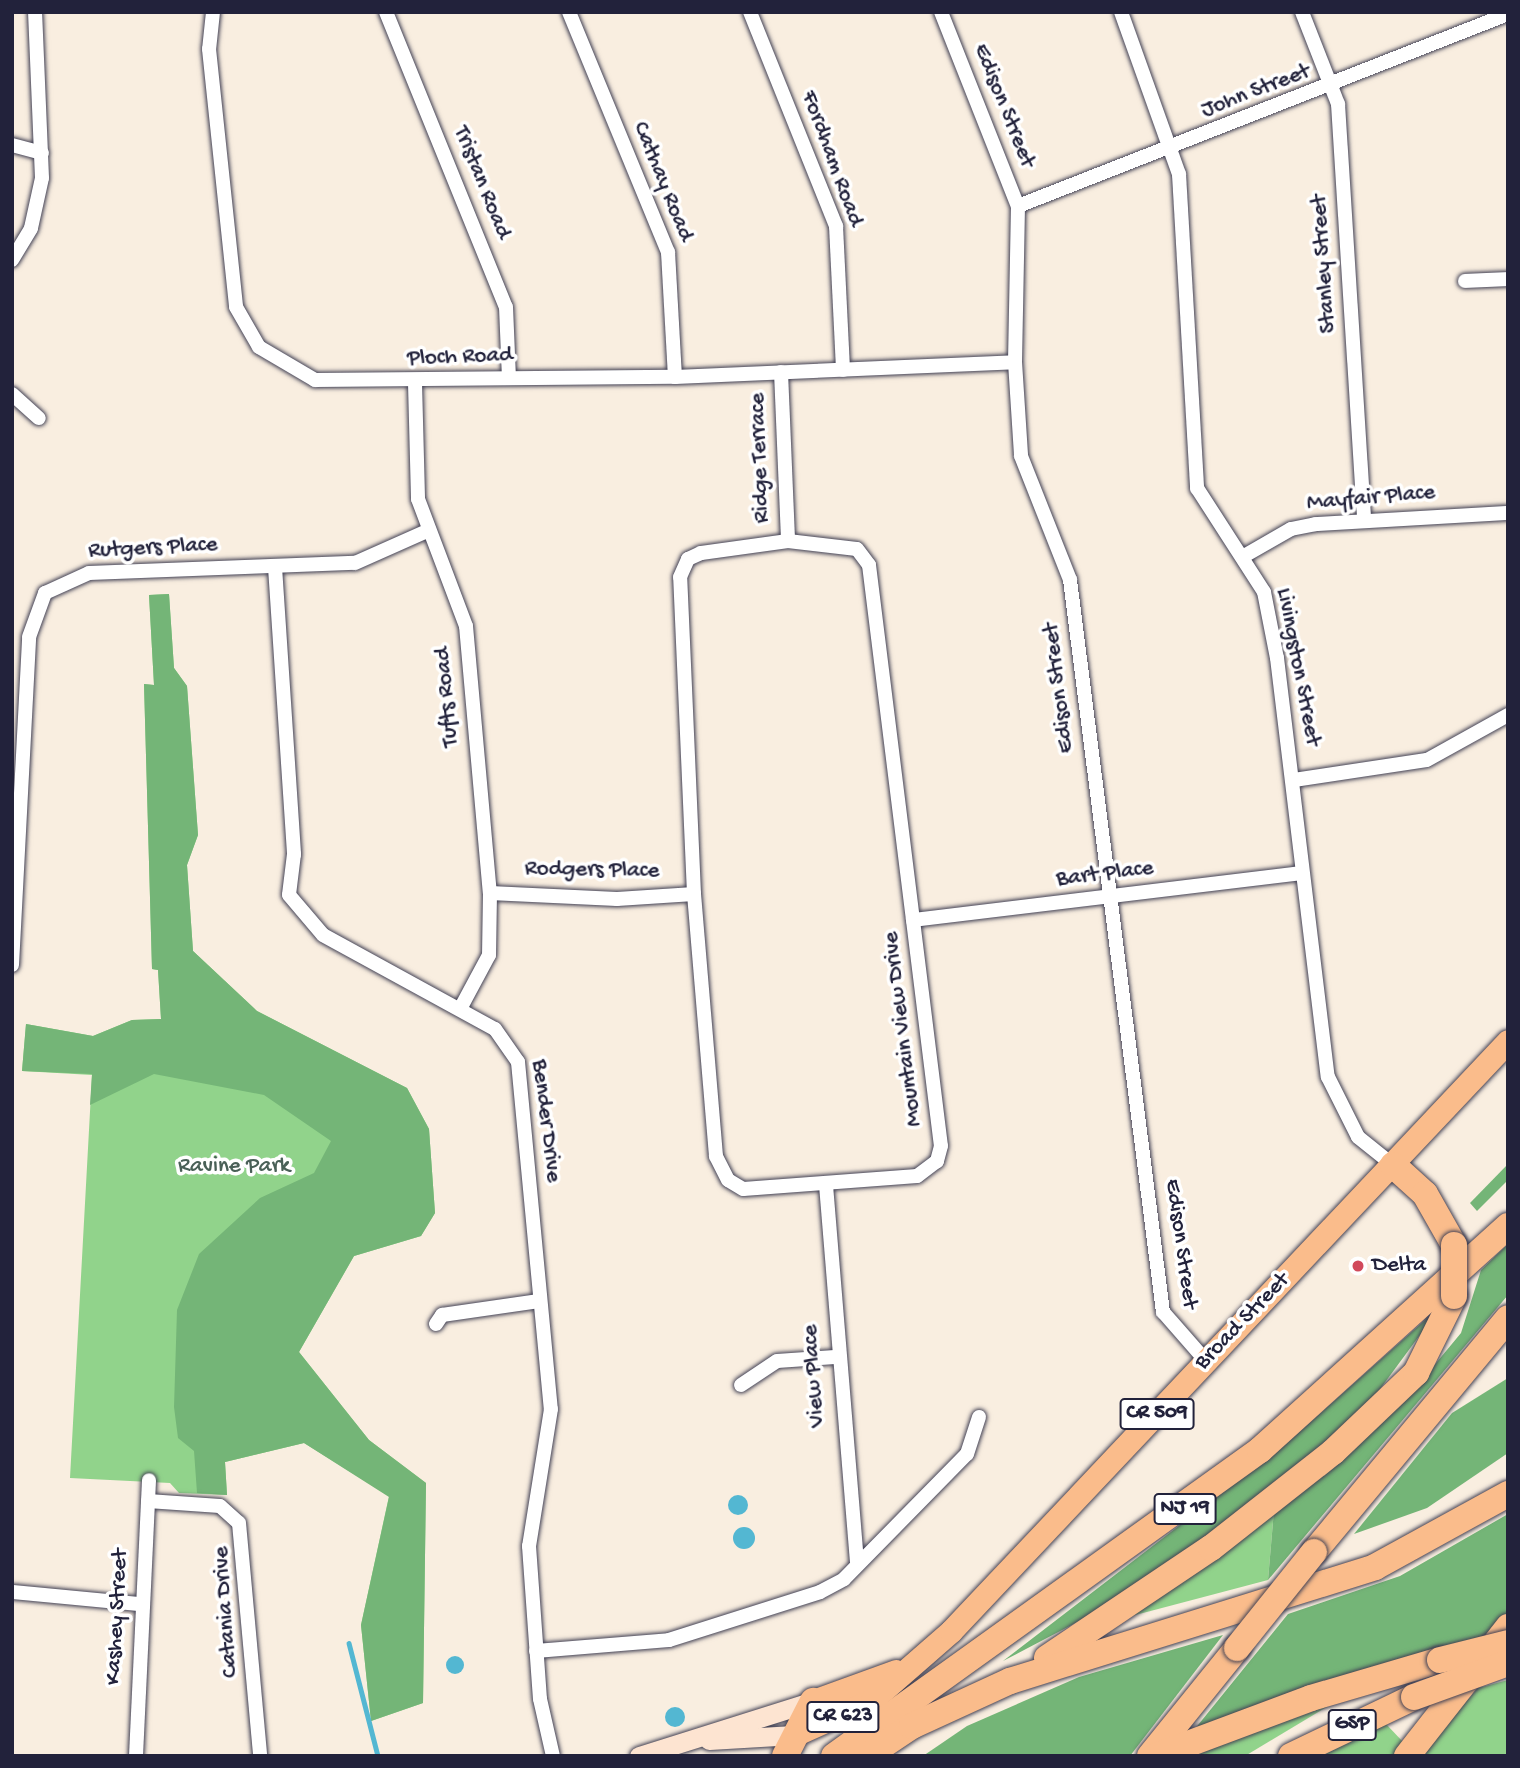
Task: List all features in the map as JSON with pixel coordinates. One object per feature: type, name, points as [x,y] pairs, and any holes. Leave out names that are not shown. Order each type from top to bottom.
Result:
[{"type":"highway","points":[[1010,1681],[1211,1548],[1333,1452],[1416,1373],[1454,1296],[1454,1245],[1425,1194],[1393,1165]]},
{"type":"highway","name":"NJ 19","points":[[834,1756],[1260,1450],[1508,1226]]},
{"type":"highway","points":[[1150,1756],[1314,1552],[1508,1318]]},
{"type":"highway","points":[[867,1756],[912,1726],[1010,1681],[1375,1567],[1508,1494]]},
{"type":"highway","points":[[1407,1756],[1508,1627]]},
{"type":"highway","points":[[1156,1756],[1219,1732],[1440,1660],[1508,1643]]},
{"type":"highway","name":"GSP","points":[[1291,1756],[1414,1697],[1508,1663]]},
{"type":"highway","points":[[790,1746],[813,1701]]},
{"type":"main road","name":"Broad Street","points":[[790,1746],[856,1710],[918,1661],[1393,1165],[1508,1041]]},
{"type":"main road","name":"Broad Street","points":[[813,1701],[918,1661]]},
{"type":"street","points":[[12,260],[38,206],[42,153],[35,12]]},
{"type":"street","name":"Ploch Road","points":[[213,12],[209,50],[231,288],[243,325],[276,362],[315,380],[415,383],[509,378],[675,377],[1015,362]]},
{"type":"street","name":"Tristan Road","points":[[386,12],[503,299],[509,378]]},
{"type":"street","name":"Cathay Road","points":[[569,12],[668,252],[675,377]]},
{"type":"street","name":"Fordham Road","points":[[750,12],[836,226],[844,370]]},
{"type":"street","name":"Edison Street","points":[[941,12],[1018,206],[1015,362],[1021,456],[1070,580],[1108,899],[1163,1312],[1206,1361]]},
{"type":"street","name":"Livingston Street","points":[[1121,12],[1173,149],[1191,464],[1207,508],[1244,556],[1264,592],[1294,780],[1301,873],[1328,1077],[1348,1123],[1393,1165]]},
{"type":"street","name":"Stanley Street","points":[[1302,12],[1338,104],[1364,520]]},
{"type":"street","name":"John Street","points":[[1018,206],[1331,88],[1487,17],[1508,14]]},
{"type":"street","points":[[12,145],[42,153]]},
{"type":"street","points":[[1465,281],[1508,279]]},
{"type":"street","name":"Ridge Terrace","points":[[781,373],[788,541]]},
{"type":"street","name":"Tufts Road","points":[[415,383],[416,481],[427,531],[461,601],[466,626],[489,893],[489,955],[460,1009]]},
{"type":"street","points":[[12,394],[39,418]]},
{"type":"street","name":"Mayfair Place","points":[[1244,556],[1291,529],[1364,520],[1508,513]]},
{"type":"street","name":"Rutgers Place","points":[[12,965],[29,637],[37,604],[57,584],[89,573],[355,563],[427,531]]},
{"type":"street","name":"Mountain View Drive","points":[[788,541],[857,549],[869,565],[941,1146],[937,1161],[917,1176],[826,1185],[743,1189],[721,1171],[694,894],[680,577],[688,559],[701,553],[788,541]]},
{"type":"street","name":"Bender Drive","points":[[275,567],[294,854],[289,895],[323,935],[495,1029],[518,1062],[551,1409],[529,1546],[536,1651],[553,1756]]},
{"type":"street","points":[[1294,780],[1427,760],[1508,715]]},
{"type":"street","name":"Bart Place","points":[[913,920],[1108,899],[1301,873]]},
{"type":"street","name":"Rodgers Place","points":[[489,893],[617,899],[694,894]]},
{"type":"street","name":"View Place","points":[[826,1185],[835,1357],[857,1563]]},
{"type":"street","points":[[436,1324],[442,1315],[539,1301]]},
{"type":"street","points":[[741,1385],[777,1362],[835,1357]]},
{"type":"street","points":[[536,1651],[669,1640],[820,1592],[857,1563],[967,1454],[979,1417]]},
{"type":"street","name":"Kashey Street","points":[[136,1756],[139,1604],[149,1480]]},
{"type":"street","name":"Catania Drive","points":[[148,1501],[220,1506],[239,1523],[260,1756]]},
{"type":"street","points":[[12,1592],[139,1604]]},
{"type":"street","name":"CR 623","points":[[639,1756],[813,1701]]},
{"type":"street","name":"CR 623","points":[[677,1745],[790,1746]]},
{"type":"green space","name":"Ravine Park","points":[[169,594],[174,668],[187,686],[198,835],[187,865],[193,951],[257,1011],[407,1088],[429,1129],[435,1213],[421,1236],[354,1256],[299,1352],[369,1440],[426,1483],[423,1703],[371,1721],[361,1625],[389,1496],[304,1443],[225,1462],[227,1495],[179,1493],[170,1483],[70,1478],[92,1075],[22,1071],[26,1024],[93,1036],[132,1020],[161,1019],[158,970],[152,969],[144,684],[154,685],[149,595]]},
{"type":"green space","name":"Ravine Park","points":[[169,594],[174,668],[187,686],[198,835],[187,865],[193,951],[257,1011],[407,1088],[429,1129],[435,1213],[421,1236],[354,1256],[299,1352],[369,1440],[426,1483],[423,1703],[371,1721],[361,1625],[389,1497],[304,1443],[225,1462],[227,1495],[197,1493],[194,1451],[178,1438],[174,1407],[177,1310],[199,1254],[260,1198],[314,1173],[331,1141],[264,1095],[154,1074],[90,1105],[92,1074],[22,1071],[26,1024],[93,1036],[132,1020],[161,1019],[158,970],[152,969],[144,684],[154,685],[149,595]]},
{"type":"green space","points":[[1508,1164],[1508,1180],[1477,1211],[1470,1203]]},
{"type":"green space","points":[[1508,1244],[1508,1295],[1268,1580],[1274,1510],[1422,1380],[1461,1333],[1481,1270]]},
{"type":"green space","points":[[1442,1305],[1369,1404],[1240,1514],[1123,1598],[1003,1661],[1288,1442]]},
{"type":"green space","points":[[1508,1378],[1508,1453],[1427,1508],[1354,1534],[1452,1413]]},
{"type":"green space","points":[[1274,1510],[1268,1580],[1124,1618]]},
{"type":"green space","points":[[1508,1514],[1508,1611],[1493,1635],[1194,1730],[1288,1614],[1400,1576]]},
{"type":"green space","points":[[1223,1635],[1130,1756],[923,1756],[967,1726],[1079,1677]]},
{"type":"green space","points":[[1508,1680],[1508,1756],[1418,1756],[1478,1688]]},
{"type":"green space","points":[[1330,1705],[1245,1756],[1178,1756]]},
{"type":"green space","points":[[1386,1724],[1405,1744],[1393,1756],[1321,1756]]},
{"type":"water","points":[[738,1495],[745,1498],[748,1505],[745,1512],[738,1515],[731,1512],[728,1505],[731,1498]]},
{"type":"water","points":[[744,1527],[752,1530],[755,1538],[752,1546],[744,1549],[736,1546],[733,1538],[736,1530]]},
{"type":"water","points":[[451,1656],[459,1656],[464,1665],[462,1672],[451,1674],[446,1669],[446,1661]]},
{"type":"water","points":[[671,1707],[679,1707],[685,1717],[679,1727],[671,1727],[665,1721],[665,1713]]},
{"type":"waterway","points":[[349,1643],[378,1756]]},
{"type":"place","name":"Delta","points":[[1358,1266]]}]
